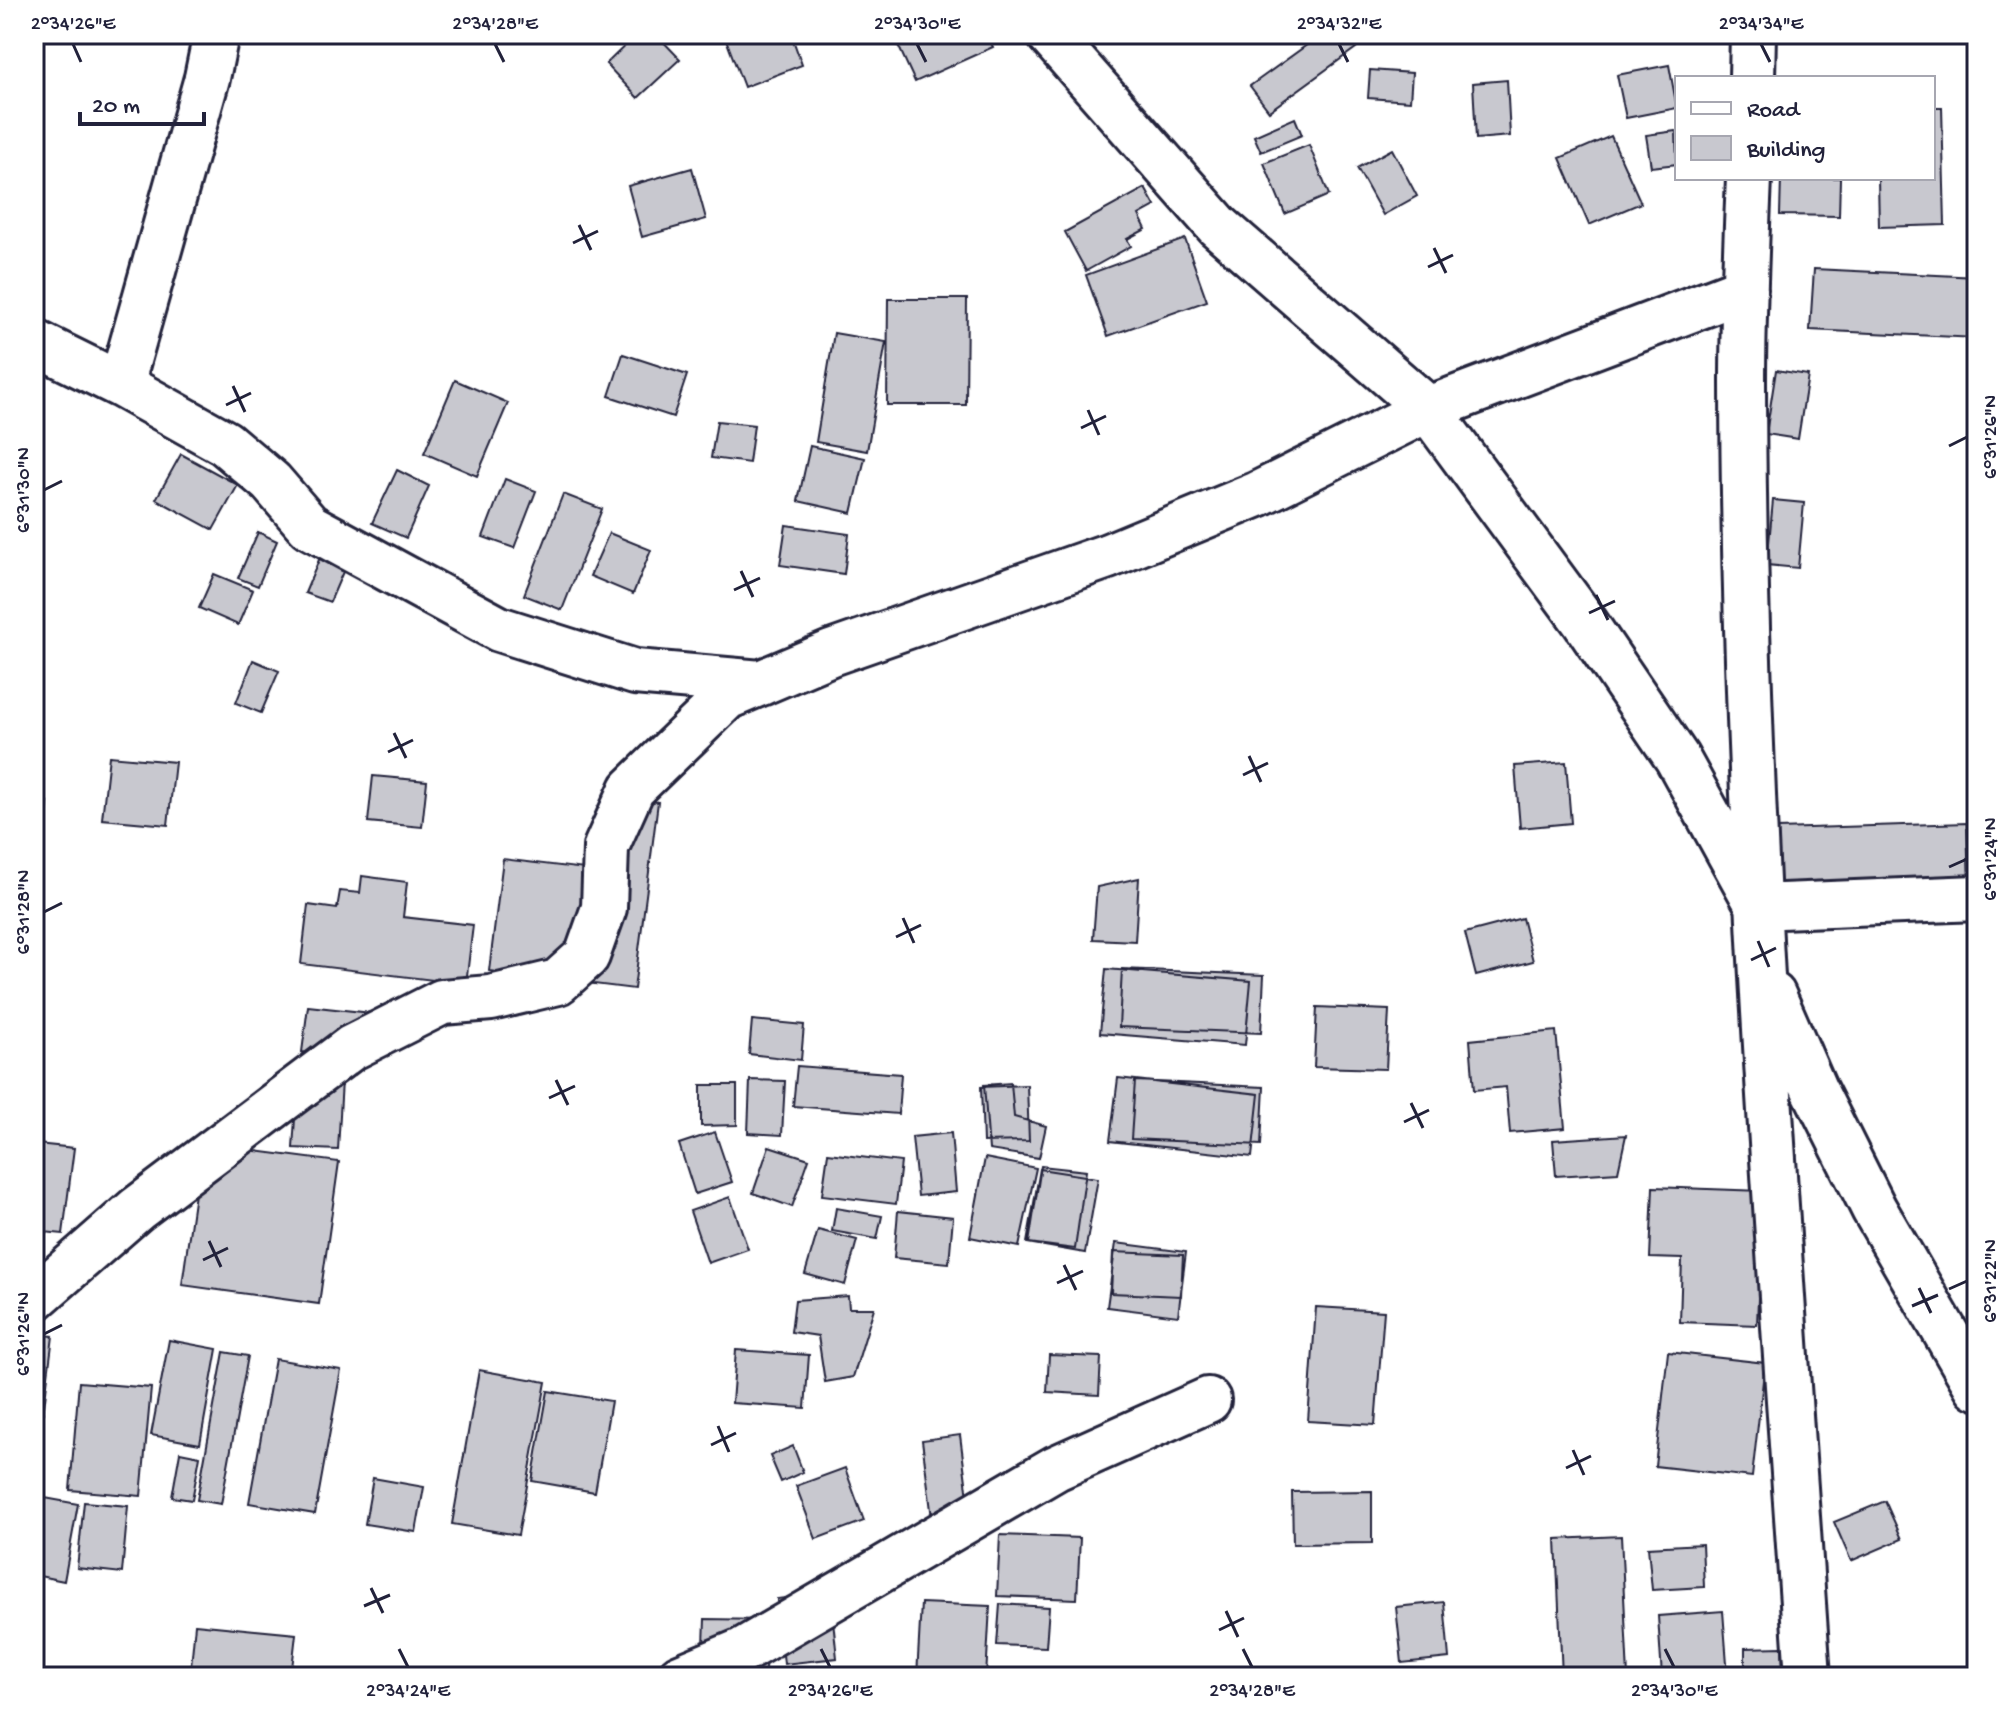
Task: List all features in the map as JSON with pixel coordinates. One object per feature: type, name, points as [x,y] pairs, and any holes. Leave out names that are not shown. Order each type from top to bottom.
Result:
[{"type":"street","points":[[121,385],[207,78],[216,34]]},
{"type":"street","points":[[1049,34],[1218,226],[1428,409],[1584,621],[1677,758],[1759,907]]},
{"type":"street","points":[[1752,76],[1753,34]]},
{"type":"street","points":[[1749,180],[1743,380],[1761,967],[1808,1677]]},
{"type":"street","points":[[34,1299],[137,1209],[351,1048],[442,1002],[491,998],[558,982],[587,956],[604,908],[606,847],[632,789],[727,697],[846,647],[1149,539],[1258,494],[1428,409],[1745,289]]},
{"type":"street","points":[[34,342],[121,385],[225,443],[271,482],[309,526],[499,629],[635,672],[761,683]]},
{"type":"street","points":[[1759,907],[1977,898]]},
{"type":"street","points":[[1761,967],[1814,1089],[1874,1209],[1977,1387]]},
{"type":"street","points":[[680,1677],[742,1651],[1056,1468],[1208,1400]]},
{"type":"building","points":[[637,34],[656,34],[680,59],[638,98],[606,64]]},
{"type":"building","points":[[724,34],[791,34],[802,65],[744,87]]},
{"type":"building","points":[[893,34],[987,34],[993,47],[915,82]]},
{"type":"building","points":[[1322,34],[1352,34],[1360,45],[1269,111],[1250,86]]},
{"type":"building","points":[[1669,65],[1675,108],[1626,118],[1617,75]]},
{"type":"building","points":[[1370,70],[1412,73],[1410,101],[1368,98]]},
{"type":"building","points":[[1507,80],[1510,136],[1476,139],[1473,83]]},
{"type":"building","points":[[1935,107],[1942,107],[1945,225],[1879,227],[1878,180],[1935,180]]},
{"type":"building","points":[[1295,118],[1302,135],[1261,152],[1254,136]]},
{"type":"building","points":[[1675,131],[1675,164],[1651,167],[1646,135]]},
{"type":"building","points":[[1611,136],[1641,203],[1589,225],[1560,158]]},
{"type":"building","points":[[1309,145],[1329,195],[1285,214],[1264,163]]},
{"type":"building","points":[[1392,149],[1417,196],[1383,215],[1357,168]]},
{"type":"building","points":[[692,168],[706,219],[642,237],[628,186]]},
{"type":"building","points":[[1781,180],[1840,180],[1839,216],[1780,215]]},
{"type":"building","points":[[1145,188],[1155,206],[1139,215],[1146,229],[1127,239],[1131,246],[1086,271],[1065,232]]},
{"type":"building","points":[[1185,239],[1207,301],[1108,336],[1086,275]]},
{"type":"building","points":[[1814,269],[1977,277],[1977,338],[1810,330]]},
{"type":"building","points":[[888,299],[967,299],[966,405],[887,405]]},
{"type":"building","points":[[834,333],[886,342],[867,451],[816,442]]},
{"type":"building","points":[[623,354],[687,375],[673,417],[609,396]]},
{"type":"building","points":[[1776,370],[1808,375],[1798,439],[1766,434]]},
{"type":"building","points":[[455,380],[508,403],[477,476],[424,453]]},
{"type":"building","points":[[717,421],[754,425],[749,463],[711,458]]},
{"type":"building","points":[[810,446],[865,458],[852,513],[798,501]]},
{"type":"building","points":[[181,454],[238,485],[213,530],[156,499]]},
{"type":"building","points":[[397,470],[429,486],[406,538],[372,523]]},
{"type":"building","points":[[505,479],[536,491],[514,548],[483,537]]},
{"type":"building","points":[[563,494],[602,509],[562,610],[524,595]]},
{"type":"building","points":[[1773,500],[1804,503],[1798,568],[1767,565]]},
{"type":"building","points":[[786,525],[849,534],[844,574],[780,565]]},
{"type":"building","points":[[258,532],[277,541],[258,586],[238,578]]},
{"type":"building","points":[[609,533],[651,550],[633,594],[590,576]]},
{"type":"building","points":[[326,543],[351,553],[330,602],[305,593]]},
{"type":"building","points":[[214,574],[253,590],[238,625],[199,608]]},
{"type":"building","points":[[253,660],[279,671],[261,713],[236,703]]},
{"type":"building","points":[[109,756],[175,762],[168,825],[102,819]]},
{"type":"building","points":[[1566,762],[1571,823],[1520,828],[1515,766]]},
{"type":"building","points":[[373,776],[427,781],[422,827],[368,822]]},
{"type":"building","points":[[626,799],[658,802],[634,989],[489,971],[503,859],[617,873]]},
{"type":"building","points":[[34,801],[48,802],[42,863],[34,862]]},
{"type":"building","points":[[1967,823],[1969,888],[1779,894],[1778,829]]},
{"type":"building","points":[[362,876],[407,882],[403,917],[473,925],[466,984],[301,964],[308,905],[337,909],[340,891],[360,893]]},
{"type":"building","points":[[1139,878],[1135,941],[1093,939],[1097,887]]},
{"type":"building","points":[[1522,918],[1533,961],[1476,976],[1465,933]]},
{"type":"building","points":[[1106,969],[1251,981],[1245,1045],[1100,1033]]},
{"type":"building","points":[[1122,969],[1264,975],[1261,1033],[1119,1027]]},
{"type":"building","points":[[308,1006],[380,1014],[375,1059],[302,1052]]},
{"type":"building","points":[[1317,1007],[1389,1010],[1386,1069],[1314,1067]]},
{"type":"building","points":[[752,1020],[804,1025],[801,1060],[749,1054]]},
{"type":"building","points":[[1556,1031],[1565,1128],[1510,1133],[1506,1087],[1474,1090],[1470,1040]]},
{"type":"building","points":[[299,1060],[343,1063],[338,1150],[293,1148]]},
{"type":"building","points":[[797,1066],[901,1074],[898,1114],[793,1106]]},
{"type":"building","points":[[1118,1078],[1259,1094],[1252,1157],[1110,1141]]},
{"type":"building","points":[[750,1080],[785,1081],[782,1135],[748,1133]]},
{"type":"building","points":[[1135,1081],[1264,1087],[1261,1145],[1131,1139]]},
{"type":"building","points":[[1011,1083],[1014,1117],[1046,1126],[1039,1158],[989,1150],[984,1085]]},
{"type":"building","points":[[701,1085],[737,1085],[737,1125],[701,1126]]},
{"type":"building","points":[[1027,1085],[1029,1141],[983,1142],[981,1087]]},
{"type":"building","points":[[715,1132],[732,1182],[695,1194],[679,1144]]},
{"type":"building","points":[[951,1133],[956,1192],[918,1196],[912,1137]]},
{"type":"building","points":[[1626,1135],[1618,1172],[1556,1176],[1553,1140]]},
{"type":"building","points":[[37,1144],[74,1148],[63,1234],[34,1231]]},
{"type":"building","points":[[202,1144],[339,1162],[319,1304],[182,1285]]},
{"type":"building","points":[[769,1146],[809,1159],[792,1207],[753,1193]]},
{"type":"building","points":[[828,1153],[901,1162],[896,1204],[822,1195]]},
{"type":"building","points":[[985,1158],[1036,1168],[1019,1247],[970,1237]]},
{"type":"building","points":[[1041,1166],[1086,1171],[1075,1249],[1029,1243]]},
{"type":"building","points":[[1040,1169],[1098,1178],[1085,1253],[1027,1243]]},
{"type":"building","points":[[1653,1187],[1762,1191],[1757,1325],[1680,1322],[1682,1259],[1650,1258]]},
{"type":"building","points":[[730,1197],[748,1249],[708,1263],[690,1211]]},
{"type":"building","points":[[836,1208],[882,1216],[877,1239],[832,1231]]},
{"type":"building","points":[[898,1211],[953,1217],[949,1263],[894,1258]]},
{"type":"building","points":[[818,1230],[857,1240],[845,1285],[805,1274]]},
{"type":"building","points":[[1116,1243],[1186,1252],[1178,1316],[1107,1307]]},
{"type":"building","points":[[1113,1252],[1183,1255],[1181,1296],[1111,1293]]},
{"type":"building","points":[[848,1296],[849,1308],[874,1308],[853,1377],[825,1382],[818,1336],[791,1332],[795,1300]]},
{"type":"building","points":[[1316,1307],[1384,1311],[1375,1425],[1308,1421]]},
{"type":"building","points":[[34,1334],[53,1336],[35,1479],[34,1479]]},
{"type":"building","points":[[169,1340],[217,1349],[200,1444],[151,1435]]},
{"type":"building","points":[[736,1350],[809,1355],[805,1408],[732,1403]]},
{"type":"building","points":[[224,1352],[248,1356],[221,1504],[197,1500]]},
{"type":"building","points":[[1668,1352],[1765,1363],[1752,1477],[1655,1466]]},
{"type":"building","points":[[1049,1355],[1101,1357],[1099,1395],[1047,1392]]},
{"type":"building","points":[[275,1359],[341,1370],[315,1514],[249,1503]]},
{"type":"building","points":[[479,1370],[546,1382],[518,1535],[452,1524]]},
{"type":"building","points":[[79,1382],[151,1388],[141,1496],[70,1490]]},
{"type":"building","points":[[548,1391],[611,1401],[595,1492],[532,1481]]},
{"type":"building","points":[[960,1435],[970,1513],[932,1518],[922,1440]]},
{"type":"building","points":[[793,1446],[803,1472],[781,1482],[770,1456]]},
{"type":"building","points":[[180,1452],[200,1456],[192,1500],[172,1497]]},
{"type":"building","points":[[845,1468],[864,1521],[816,1539],[796,1486]]},
{"type":"building","points":[[373,1478],[424,1487],[416,1532],[365,1524]]},
{"type":"building","points":[[1372,1491],[1372,1543],[1293,1544],[1292,1492]]},
{"type":"building","points":[[34,1496],[78,1504],[64,1581],[34,1575]]},
{"type":"building","points":[[1885,1501],[1902,1539],[1851,1561],[1834,1522]]},
{"type":"building","points":[[84,1502],[128,1506],[122,1573],[77,1568]]},
{"type":"building","points":[[1000,1535],[1080,1538],[1077,1599],[997,1596]]},
{"type":"building","points":[[1621,1536],[1628,1677],[1562,1677],[1556,1539]]},
{"type":"building","points":[[1702,1544],[1704,1587],[1652,1590],[1648,1547]]},
{"type":"building","points":[[830,1592],[837,1658],[784,1664],[777,1599]]},
{"type":"building","points":[[1444,1602],[1449,1658],[1402,1663],[1396,1607]]},
{"type":"building","points":[[921,1603],[990,1606],[986,1677],[917,1677]]},
{"type":"building","points":[[1000,1604],[1049,1607],[1046,1647],[997,1645]]},
{"type":"building","points":[[1723,1611],[1728,1677],[1662,1677],[1658,1616]]},
{"type":"building","points":[[705,1619],[766,1620],[765,1674],[703,1672]]},
{"type":"building","points":[[195,1624],[296,1634],[291,1677],[190,1677]]},
{"type":"building","points":[[1782,1647],[1783,1677],[1745,1677],[1745,1648]]}]
